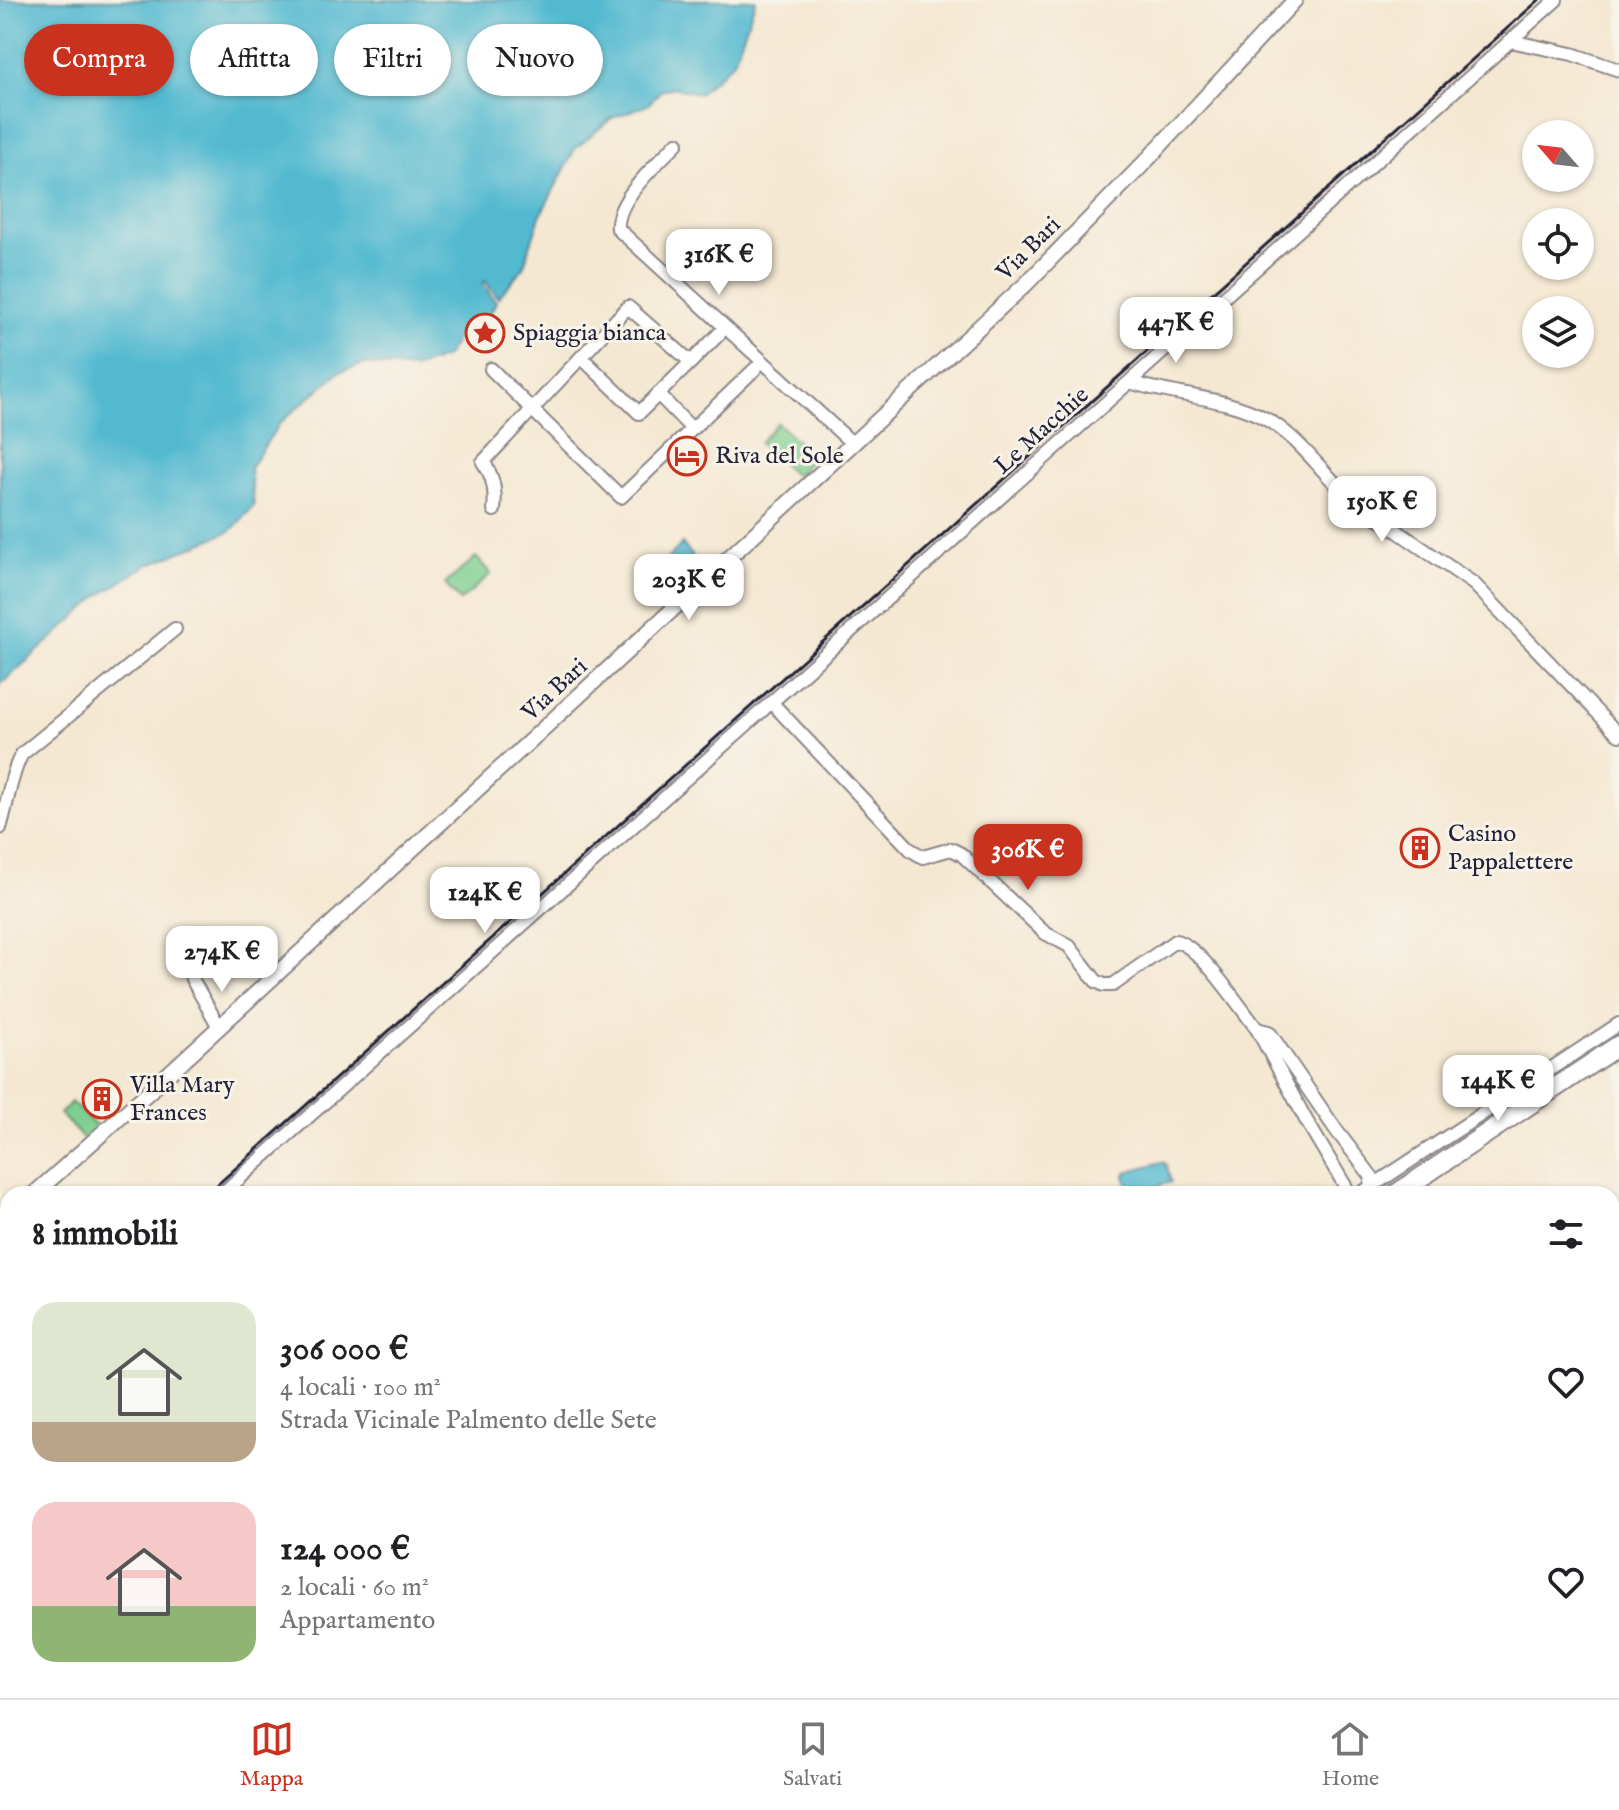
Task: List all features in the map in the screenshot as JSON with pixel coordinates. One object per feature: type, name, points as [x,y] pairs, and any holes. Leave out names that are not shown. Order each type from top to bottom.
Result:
[{"type":"highway","points":[[1408,1186],[1619,1045]]},
{"type":"highway","points":[[1430,1186],[1619,1060]]},
{"type":"main road","name":"Via Bari","points":[[43,1186],[1026,284],[1295,0]]},
{"type":"street","name":"Le Macchie","points":[[231,1186],[1556,0]]},
{"type":"street","points":[[1510,41],[1572,54],[1619,70]]},
{"type":"street","points":[[677,143],[640,182],[621,209],[617,218],[618,229],[853,444]]},
{"type":"street","points":[[494,510],[490,472],[483,462],[628,307],[691,362]]},
{"type":"street","points":[[581,357],[639,413],[720,333]]},
{"type":"street","points":[[491,369],[621,497],[756,368]]},
{"type":"street","points":[[1130,382],[1240,409],[1264,417],[1278,427],[1346,495],[1474,584],[1619,735]]},
{"type":"street","points":[[658,394],[691,428]]},
{"type":"street","points":[[0,828],[11,794],[15,767],[22,754],[175,629]]},
{"type":"street","points":[[772,703],[911,850],[923,857],[951,849],[961,854],[1045,933],[1069,946],[1096,981],[1113,985],[1175,941],[1183,942],[1203,961],[1257,1029],[1346,1186]]},
{"type":"street","points":[[192,979],[219,1027]]},
{"type":"street","points":[[1371,1186],[1619,1024]]},
{"type":"street","points":[[1257,1029],[1269,1032],[1286,1054],[1336,1130],[1372,1177],[1367,1186]]},
{"type":"green space","points":[[777,423],[814,456],[796,476],[759,443]]},
{"type":"green space","points":[[476,557],[491,574],[460,601],[445,584]]},
{"type":"green space","points":[[71,1102],[99,1129],[86,1142],[60,1114]]},
{"type":"water","points":[[0,0],[756,0],[734,61],[699,94],[673,87],[660,91],[648,105],[612,118],[575,149],[540,216],[523,268],[498,298],[485,281],[482,283],[496,302],[490,314],[462,329],[446,357],[413,369],[365,364],[339,372],[279,424],[250,468],[254,506],[231,531],[146,566],[99,596],[0,685]]},
{"type":"water","points":[[682,544],[693,556],[669,580],[658,568]]},
{"type":"water","points":[[1162,1162],[1166,1164],[1171,1182],[1157,1186],[1129,1186],[1126,1172]]},
{"type":"railway","points":[[216,1186],[1539,0]]},
{"type":"place","name":"Spiaggia bianca","points":[[485,333]]},
{"type":"place","name":"Riva del Sole","points":[[687,456]]},
{"type":"place","name":"Casino Pappalettere","points":[[1420,848]]},
{"type":"place","name":"Villa Mary Frances","points":[[102,1099]]}]
